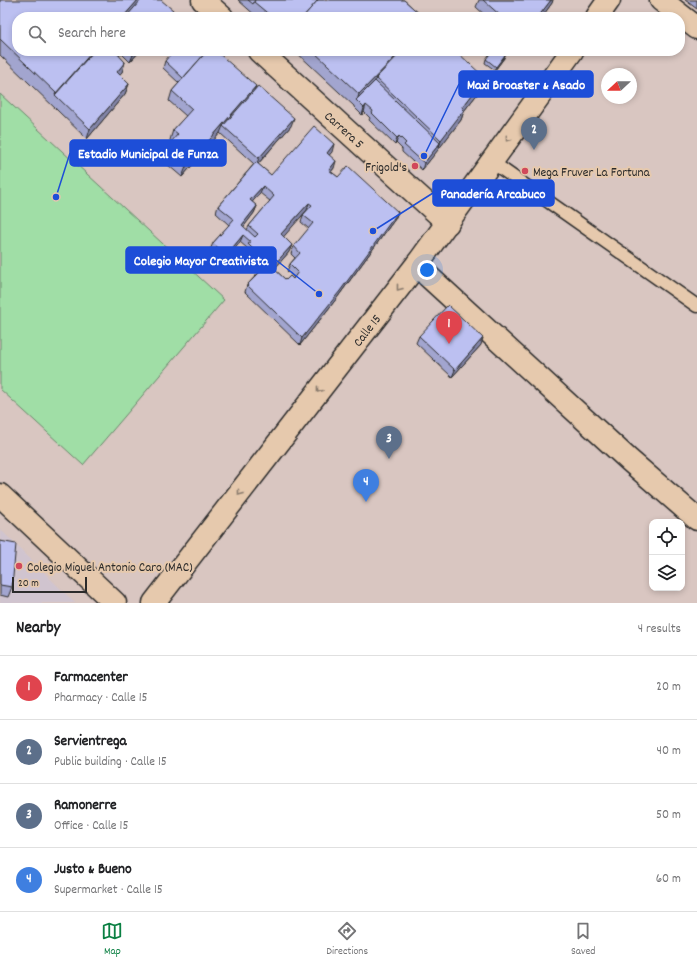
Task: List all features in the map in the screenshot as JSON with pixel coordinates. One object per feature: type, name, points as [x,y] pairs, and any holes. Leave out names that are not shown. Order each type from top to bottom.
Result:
[{"type":"street","points":[[203,0],[216,12]]},
{"type":"street","points":[[601,12],[609,0]]},
{"type":"street","points":[[661,0],[676,12]]},
{"type":"street","points":[[685,19],[697,28]]},
{"type":"street","name":"Carrera 5","points":[[264,56],[448,223]]},
{"type":"street","name":"Calle 15","points":[[154,603],[418,263],[568,56]]},
{"type":"street","points":[[418,263],[428,276],[623,455],[697,519]]},
{"type":"street","points":[[0,495],[115,603]]},
{"type":"lane","points":[[492,162],[697,306]]},
{"type":"shaded area","name":"Colegio Miguel Antonio Caro (MAC)","points":[[0,529],[75,603],[0,603]]},
{"type":"green space","points":[[0,94],[224,300],[83,465],[0,389]]},
{"type":"building","points":[[0,0],[138,0],[127,12],[12,12],[12,51],[0,39]]},
{"type":"building","points":[[141,0],[161,0],[173,10],[171,12],[130,12]]},
{"type":"building","points":[[248,0],[255,0],[253,4]]},
{"type":"building","points":[[255,0],[318,0],[307,12],[266,12],[254,2]]},
{"type":"building","points":[[318,0],[404,0],[417,12],[307,12]]},
{"type":"building","points":[[483,0],[551,0],[542,12],[496,12]]},
{"type":"building","points":[[18,56],[89,56],[56,93]]},
{"type":"building","points":[[90,56],[120,56],[125,62],[117,72],[129,84],[90,129],[55,95]]},
{"type":"building","points":[[169,56],[203,56],[183,78],[165,61]]},
{"type":"building","points":[[203,56],[222,56],[256,86],[186,167],[165,149],[178,134],[173,130],[192,109],[172,91]]},
{"type":"building","points":[[318,56],[396,56],[359,94]]},
{"type":"building","points":[[397,56],[461,56],[485,78],[462,108],[464,110],[441,140],[376,78]]},
{"type":"building","points":[[488,56],[504,56],[496,67],[486,59]]},
{"type":"building","points":[[375,81],[440,143],[424,163],[404,145],[406,143],[399,136],[397,138],[372,113],[373,111],[366,105],[364,108],[356,100]]},
{"type":"building","points":[[258,86],[294,118],[259,158],[223,126]]},
{"type":"building","points":[[314,126],[334,144],[327,153],[336,161],[329,170],[338,177],[348,166],[398,212],[340,291],[302,338],[247,285],[268,264],[248,244],[251,242],[243,235],[233,247],[239,252],[232,261],[213,243],[234,219],[218,206],[256,162],[271,175]],"holes":[[[263,186],[274,196],[249,226],[258,234],[255,237],[242,225],[257,206],[250,200]],[[309,203],[312,205],[303,215],[313,223],[294,246],[300,253],[290,264],[298,272],[293,279],[290,276],[286,280],[272,267],[292,245],[281,234]]]},
{"type":"building","points":[[448,305],[483,338],[455,370],[419,336]]},
{"type":"building","points":[[0,541],[16,544],[12,587],[0,585]]},
{"type":"place","name":"Servientrega","points":[[534,150]]},
{"type":"place","name":"Maxi Broaster & Asado","points":[[424,156]]},
{"type":"place","name":"Frigold's","points":[[415,166]]},
{"type":"place","name":"Mega Fruver La Fortuna","points":[[525,171]]},
{"type":"place","name":"Estadio Municipal de Funza","points":[[56,197]]},
{"type":"place","name":"Panadería Arcabuco","points":[[373,231]]},
{"type":"place","name":"Colegio Mayor Creativista","points":[[319,294]]},
{"type":"place","name":"Farmacenter","points":[[449,344]]},
{"type":"place","name":"Ramonerre","points":[[389,459]]},
{"type":"place","name":"Justo & Bueno","points":[[366,502]]},
{"type":"place","name":"Colegio Miguel Antonio Caro (MAC)","points":[[19,566]]}]
